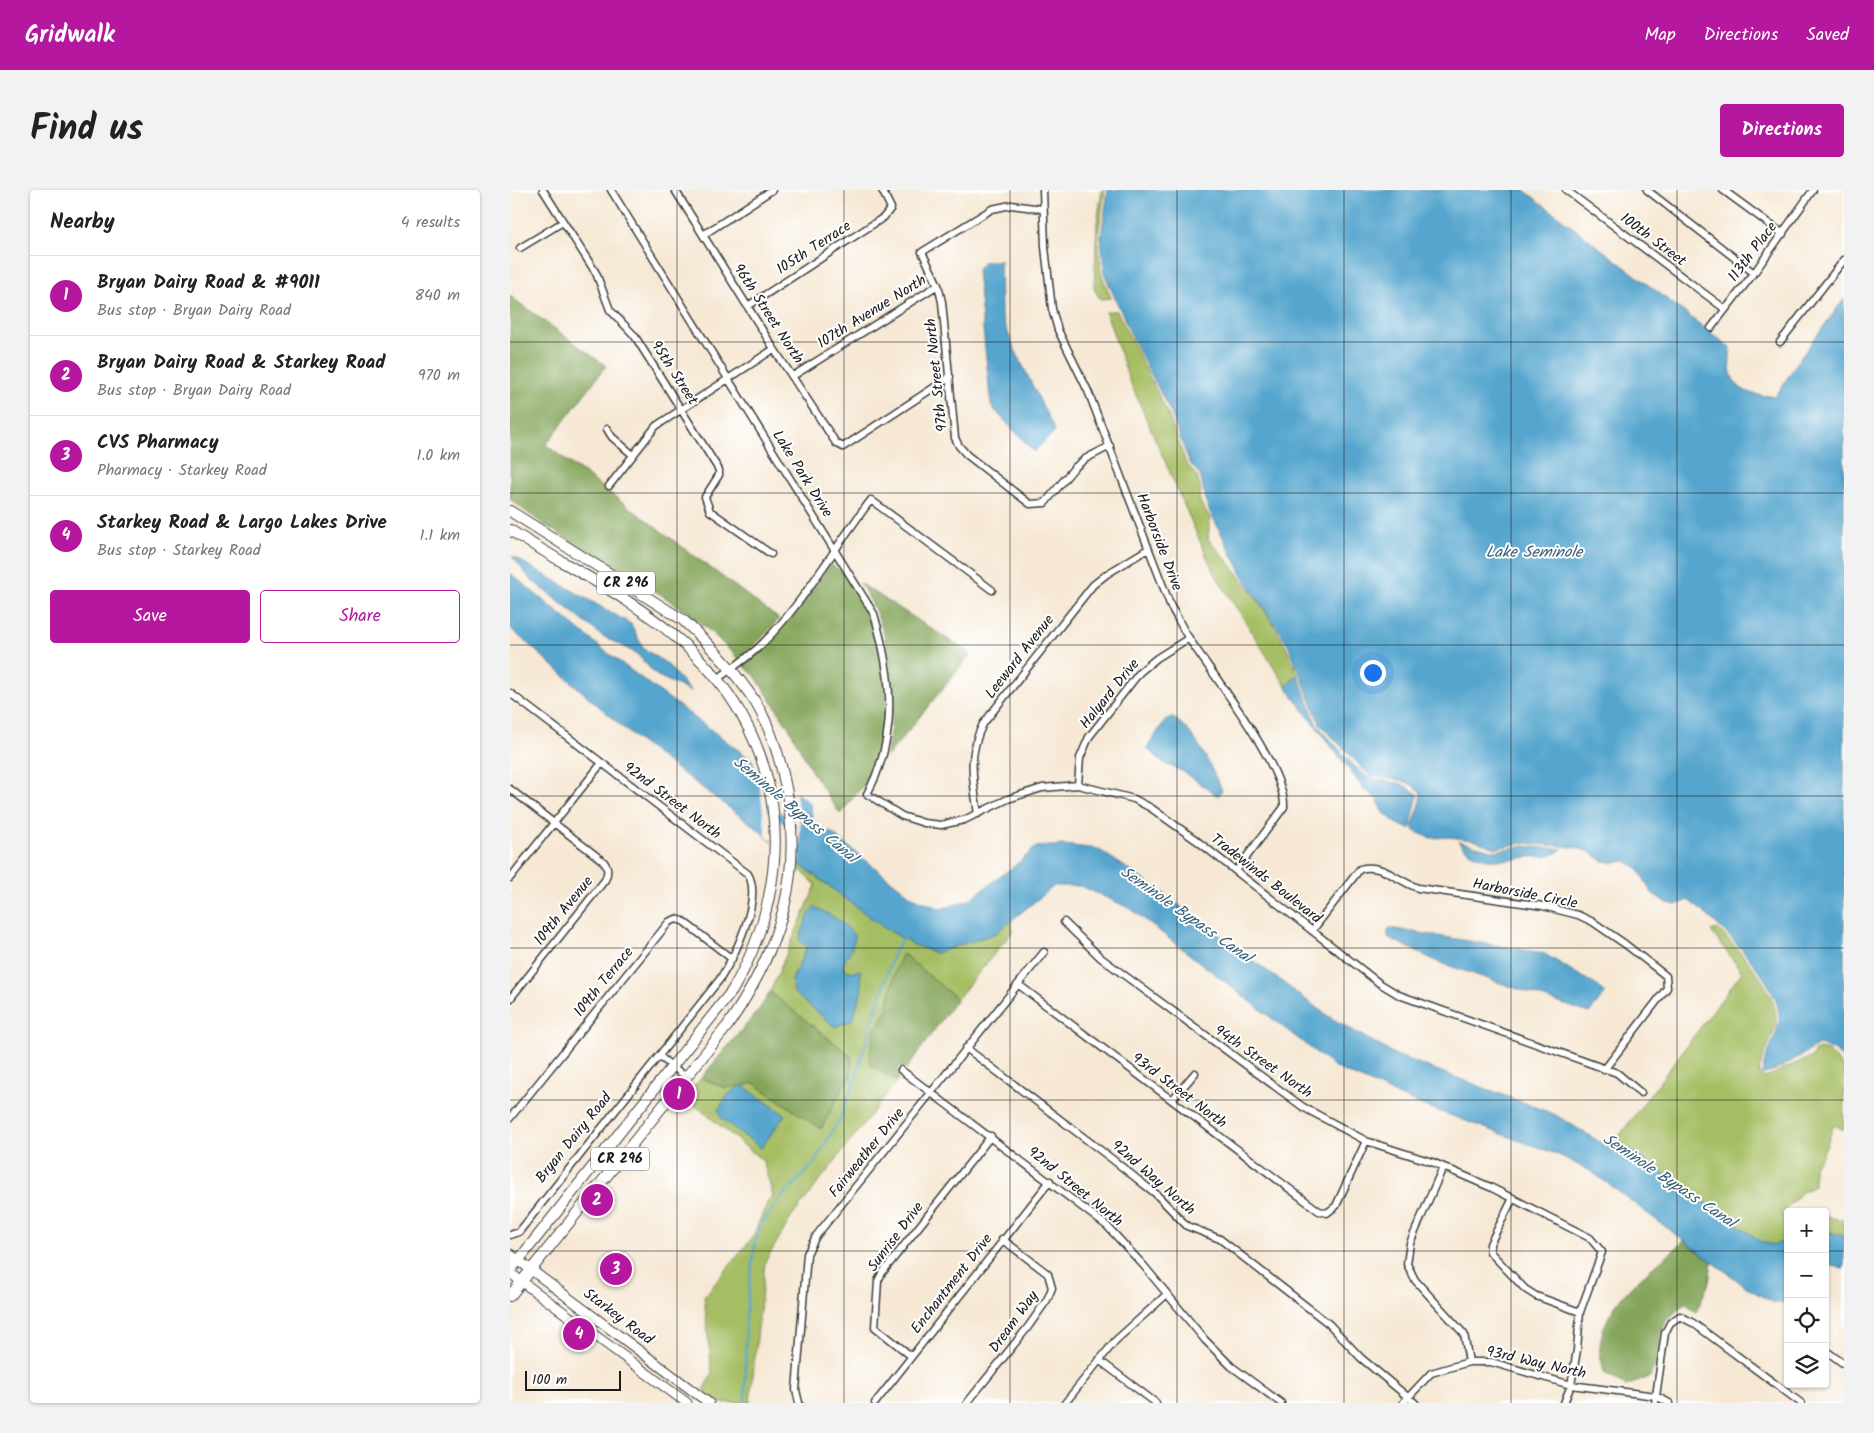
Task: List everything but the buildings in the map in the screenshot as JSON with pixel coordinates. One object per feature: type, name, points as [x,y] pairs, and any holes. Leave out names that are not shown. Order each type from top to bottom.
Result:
[{"type":"main road","name":"CR 296","points":[[510,511],[683,620],[708,642],[756,702],[769,730],[779,759],[788,804],[791,852],[789,891],[770,952],[750,992],[728,1024],[510,1296]]},
{"type":"main road","name":"CR 296","points":[[510,530],[648,615],[679,639],[716,680],[741,711],[756,742],[765,768],[770,792],[775,841],[771,884],[758,937],[742,974],[711,1020],[510,1272]]},
{"type":"main road","name":"Starkey Road","points":[[510,1254],[709,1403]]},
{"type":"main road","name":"Starkey Road","points":[[510,1272],[687,1403]]},
{"type":"street","name":"95th Street","points":[[543,190],[596,273],[610,310],[634,334],[719,470],[719,475],[705,497],[710,511],[771,554]]},
{"type":"street","name":"Lake Park Drive","points":[[611,190],[874,614],[887,664],[890,696],[889,724],[880,771],[867,794]]},
{"type":"street","name":"96th Street North","points":[[675,190],[774,349],[836,443],[844,447],[950,377]]},
{"type":"street","points":[[703,235],[772,190]]},
{"type":"street","name":"105th Terrace","points":[[748,306],[884,218],[891,208],[882,190]]},
{"type":"street","name":"Harborside Drive","points":[[1043,190],[1042,209],[1052,309],[1058,330],[1088,391],[1172,607],[1189,638],[1264,750],[1284,801],[1284,807],[1236,871]]},
{"type":"street","name":"100th Street","points":[[1566,190],[1575,193],[1725,309]]},
{"type":"street","points":[[1647,190],[1754,273]]},
{"type":"street","points":[[1723,190],[1782,234]]},
{"type":"street","name":"113th Place","points":[[1711,328],[1782,234],[1809,191]]},
{"type":"street","name":"97th Street North","points":[[1042,209],[1011,206],[992,210],[922,252],[938,285],[942,302],[956,438],[959,446],[967,455],[1030,504],[1045,503],[1074,468],[1085,459],[1110,446]]},
{"type":"street","points":[[520,248],[562,222]]},
{"type":"street","points":[[1780,342],[1844,261]]},
{"type":"street","name":"107th Avenue North","points":[[793,376],[938,285]]},
{"type":"street","points":[[609,486],[656,426],[774,349]]},
{"type":"street","points":[[608,429],[612,437],[633,455]]},
{"type":"street","points":[[716,680],[762,644],[835,551],[845,533],[870,500],[992,590]]},
{"type":"street","name":"Leeward Avenue","points":[[978,814],[971,769],[979,733],[983,724],[1093,585],[1107,574],[1148,549]]},
{"type":"street","name":"Halyard Drive","points":[[1078,785],[1080,758],[1089,737],[1140,672],[1157,658],[1189,638]]},
{"type":"street","name":"92nd Street North","points":[[510,693],[748,874],[752,881],[753,890],[749,912],[732,959]]},
{"type":"street","points":[[510,878],[601,764]]},
{"type":"street","name":"Tradewinds Boulevard","points":[[867,794],[902,816],[924,823],[950,824],[1036,789],[1078,785],[1118,794],[1144,804],[1236,871],[1366,974],[1399,994],[1616,1074],[1641,1093]]},
{"type":"street","points":[[510,789],[554,823]]},
{"type":"street","name":"109th Avenue","points":[[510,999],[608,874],[603,861],[554,823]]},
{"type":"street","name":"Harborside Circle","points":[[1312,931],[1360,869],[1370,867],[1379,868],[1405,884],[1418,888],[1543,906],[1593,922],[1666,976],[1668,981],[1667,988],[1604,1070]]},
{"type":"street","name":"109th Terrace","points":[[510,1118],[669,922],[676,919],[683,921],[732,959]]},
{"type":"street","name":"94th Street North","points":[[1064,922],[1101,958],[1303,1107],[1366,1141],[1443,1167],[1513,1198],[1590,1238],[1602,1252],[1580,1312]]},
{"type":"street","name":"Fairweather Drive","points":[[799,1403],[796,1390],[806,1254],[816,1236],[1044,952]]},
{"type":"street","name":"Bryan Dairy Road","points":[[510,1235],[519,1232],[715,985],[732,959]]},
{"type":"street","name":"93rd Street North","points":[[1019,985],[1319,1212],[1327,1213],[1336,1206],[1366,1141]]},
{"type":"street","name":"92nd Way North","points":[[966,1048],[1112,1158],[1156,1194],[1187,1226],[1220,1239],[1329,1324],[1405,1400],[1415,1403]]},
{"type":"street","points":[[659,1056],[686,1077]]},
{"type":"street","name":"92nd Street North","points":[[902,1070],[1107,1226],[1144,1266],[1205,1340],[1231,1366],[1281,1403]]},
{"type":"street","points":[[1172,1100],[1195,1073]]},
{"type":"street","name":"Sunrise Drive","points":[[911,1356],[875,1327],[878,1281],[882,1273],[991,1136]]},
{"type":"street","points":[[1443,1167],[1410,1244],[1407,1264],[1415,1280],[1464,1334],[1469,1362]]},
{"type":"street","name":"Enchantment Drive","points":[[875,1403],[1002,1239],[1050,1181]]},
{"type":"street","points":[[1513,1198],[1490,1244],[1490,1252],[1525,1289],[1536,1296],[1580,1312],[1577,1350],[1571,1385],[1564,1403]]},
{"type":"street","name":"Dream Way","points":[[967,1403],[1028,1327],[1047,1300],[1052,1288],[1048,1274],[1002,1239]]},
{"type":"street","points":[[1065,1403],[1099,1360],[1128,1328],[1166,1295]]},
{"type":"street","points":[[1655,1403],[1665,1333],[1670,1323],[1680,1316],[1693,1323],[1802,1403]]},
{"type":"street","points":[[1829,1353],[1844,1364]]},
{"type":"street","points":[[1099,1360],[1156,1403]]},
{"type":"street","name":"93rd Way North","points":[[1405,1400],[1431,1374],[1469,1362],[1491,1362],[1571,1385],[1656,1396],[1669,1403]]},
{"type":"green space","points":[[1102,190],[1105,190],[1098,236],[1101,273],[1111,298],[1100,299],[1094,289],[1097,222]]},
{"type":"green space","points":[[510,296],[606,366],[546,445],[779,619],[759,641],[738,659],[711,632],[687,613],[637,580],[559,534],[510,499]]},
{"type":"green space","points":[[1117,311],[1168,414],[1186,463],[1197,476],[1201,492],[1199,497],[1201,504],[1210,517],[1208,539],[1247,585],[1282,639],[1291,657],[1298,675],[1286,686],[1213,571],[1128,377],[1106,312]]},
{"type":"green space","points":[[830,564],[847,575],[870,615],[884,664],[886,695],[885,724],[876,770],[840,814],[812,772],[788,726],[755,676],[743,665],[779,631],[801,605]]},
{"type":"green space","points":[[860,583],[971,654],[886,758],[892,713],[891,668],[881,624],[872,603]]},
{"type":"green space","points":[[794,860],[883,927],[914,945],[936,953],[996,933],[1011,920],[1013,931],[957,999],[903,954],[896,969],[886,1014],[875,1028],[869,1060],[872,1066],[897,1081],[791,1218],[765,1262],[750,1403],[720,1403],[703,1390],[712,1374],[704,1297],[752,1238],[768,1201],[773,1196],[763,1161],[685,1097],[701,1078],[726,1088],[740,1086],[729,1094],[785,1115],[743,1086],[754,1083],[821,1129],[852,1057],[770,992],[816,885],[794,864]],"holes":[[[807,946],[853,949],[842,963],[843,969],[853,972],[860,970],[794,993],[792,980]]]},
{"type":"green space","points":[[1718,929],[1736,947],[1755,970],[1775,1007],[1775,1026],[1762,1060],[1759,1074],[1764,1078],[1813,1057],[1814,1051],[1819,1049],[1828,1051],[1844,1067],[1844,1130],[1834,1125],[1822,1156],[1814,1166],[1814,1186],[1802,1192],[1787,1208],[1784,1208],[1780,1215],[1784,1216],[1784,1241],[1781,1243],[1768,1244],[1760,1241],[1616,1140],[1742,972],[1711,931]]},
{"type":"green space","points":[[903,954],[957,999],[906,1069],[901,1065],[897,1070],[902,1074],[897,1081],[872,1066],[869,1060],[875,1028],[886,1014],[896,969]]},
{"type":"green space","points":[[770,992],[852,1057],[851,1078],[843,1087],[821,1129],[754,1083],[726,1088],[701,1078],[760,1008]]},
{"type":"green space","points":[[1829,1218],[1844,1220],[1844,1236],[1829,1232]]},
{"type":"green space","points":[[1684,1241],[1712,1262],[1709,1283],[1696,1312],[1685,1303],[1666,1321],[1658,1356],[1650,1377],[1626,1386],[1604,1373],[1600,1349],[1603,1329],[1610,1314],[1620,1300],[1644,1275]]},
{"type":"water","name":"Lake Seminole","points":[[1108,190],[1524,190],[1731,348],[1730,361],[1733,379],[1738,386],[1753,394],[1776,396],[1798,361],[1844,299],[1844,1060],[1834,1050],[1819,1045],[1780,1068],[1762,1075],[1765,1061],[1778,1027],[1777,1005],[1759,971],[1730,937],[1700,909],[1688,900],[1676,905],[1667,903],[1652,893],[1637,867],[1625,861],[1615,863],[1603,861],[1588,851],[1573,847],[1522,843],[1496,848],[1473,840],[1449,837],[1431,838],[1416,832],[1412,827],[1420,804],[1421,793],[1412,785],[1403,781],[1369,775],[1320,724],[1288,644],[1244,578],[1208,508],[1200,475],[1189,462],[1171,413],[1134,341],[1104,273],[1101,237]]},
{"type":"water","points":[[1000,260],[1001,315],[1015,350],[1055,431],[1034,452],[991,406],[977,270],[983,262]]},
{"type":"water","points":[[512,556],[631,624],[643,648],[667,664],[691,692],[656,675],[637,654],[601,635],[529,578]]},
{"type":"water","points":[[510,573],[605,651],[761,767],[772,842],[754,826],[636,739],[510,628]]},
{"type":"water","points":[[1298,675],[1317,725],[1354,766],[1367,777],[1402,784],[1418,794],[1410,829],[1397,824],[1381,810],[1378,800],[1364,789],[1292,695],[1286,686]]},
{"type":"water","points":[[1172,717],[1189,731],[1202,750],[1222,790],[1218,796],[1184,772],[1165,764],[1147,748],[1166,719]]},
{"type":"water","points":[[789,788],[810,803],[814,827],[825,836],[829,831],[912,897],[941,909],[969,900],[1036,847],[1064,845],[1098,849],[1149,883],[1328,1016],[1396,1055],[1554,1114],[1610,1148],[1616,1140],[1760,1241],[1775,1244],[1784,1241],[1784,1303],[1774,1303],[1749,1289],[1592,1172],[1559,1155],[1411,1101],[1336,1068],[1131,909],[1081,886],[1054,886],[996,933],[936,953],[914,945],[883,927],[794,860]]},
{"type":"water","points":[[1458,841],[1495,851],[1522,846],[1562,849],[1547,856],[1491,860],[1473,854]]},
{"type":"water","points":[[814,907],[837,919],[855,937],[844,962],[843,969],[853,972],[860,970],[862,990],[852,1020],[835,1027],[794,993],[792,981],[807,947],[799,940],[808,916]]},
{"type":"water","points":[[1389,928],[1543,953],[1599,987],[1605,994],[1589,1013],[1438,962],[1387,937]]},
{"type":"water","points":[[743,1086],[785,1115],[761,1148],[722,1119],[718,1110],[729,1094]]},
{"type":"water","points":[[1829,1232],[1844,1236],[1844,1268],[1829,1266]]},
{"type":"pier","points":[[752,757],[763,765],[774,842],[766,836],[760,787]]},
{"type":"pier","points":[[789,785],[796,789],[800,823],[800,862],[792,856]]},
{"type":"waterway","name":"Seminole Bypass Canal","points":[[771,809],[792,826]]},
{"type":"waterway","points":[[745,1403],[746,1314],[754,1248],[760,1226],[782,1196],[813,1165],[840,1118],[851,1091],[894,952],[903,938]]},
{"type":"place","name":"Bryan Dairy Road & #9011","points":[[679,1094]]},
{"type":"place","name":"Bryan Dairy Road & Starkey Road","points":[[597,1200]]},
{"type":"place","name":"CVS Pharmacy","points":[[616,1269]]},
{"type":"place","name":"Starkey Road & Largo Lakes Drive","points":[[579,1334]]}]
